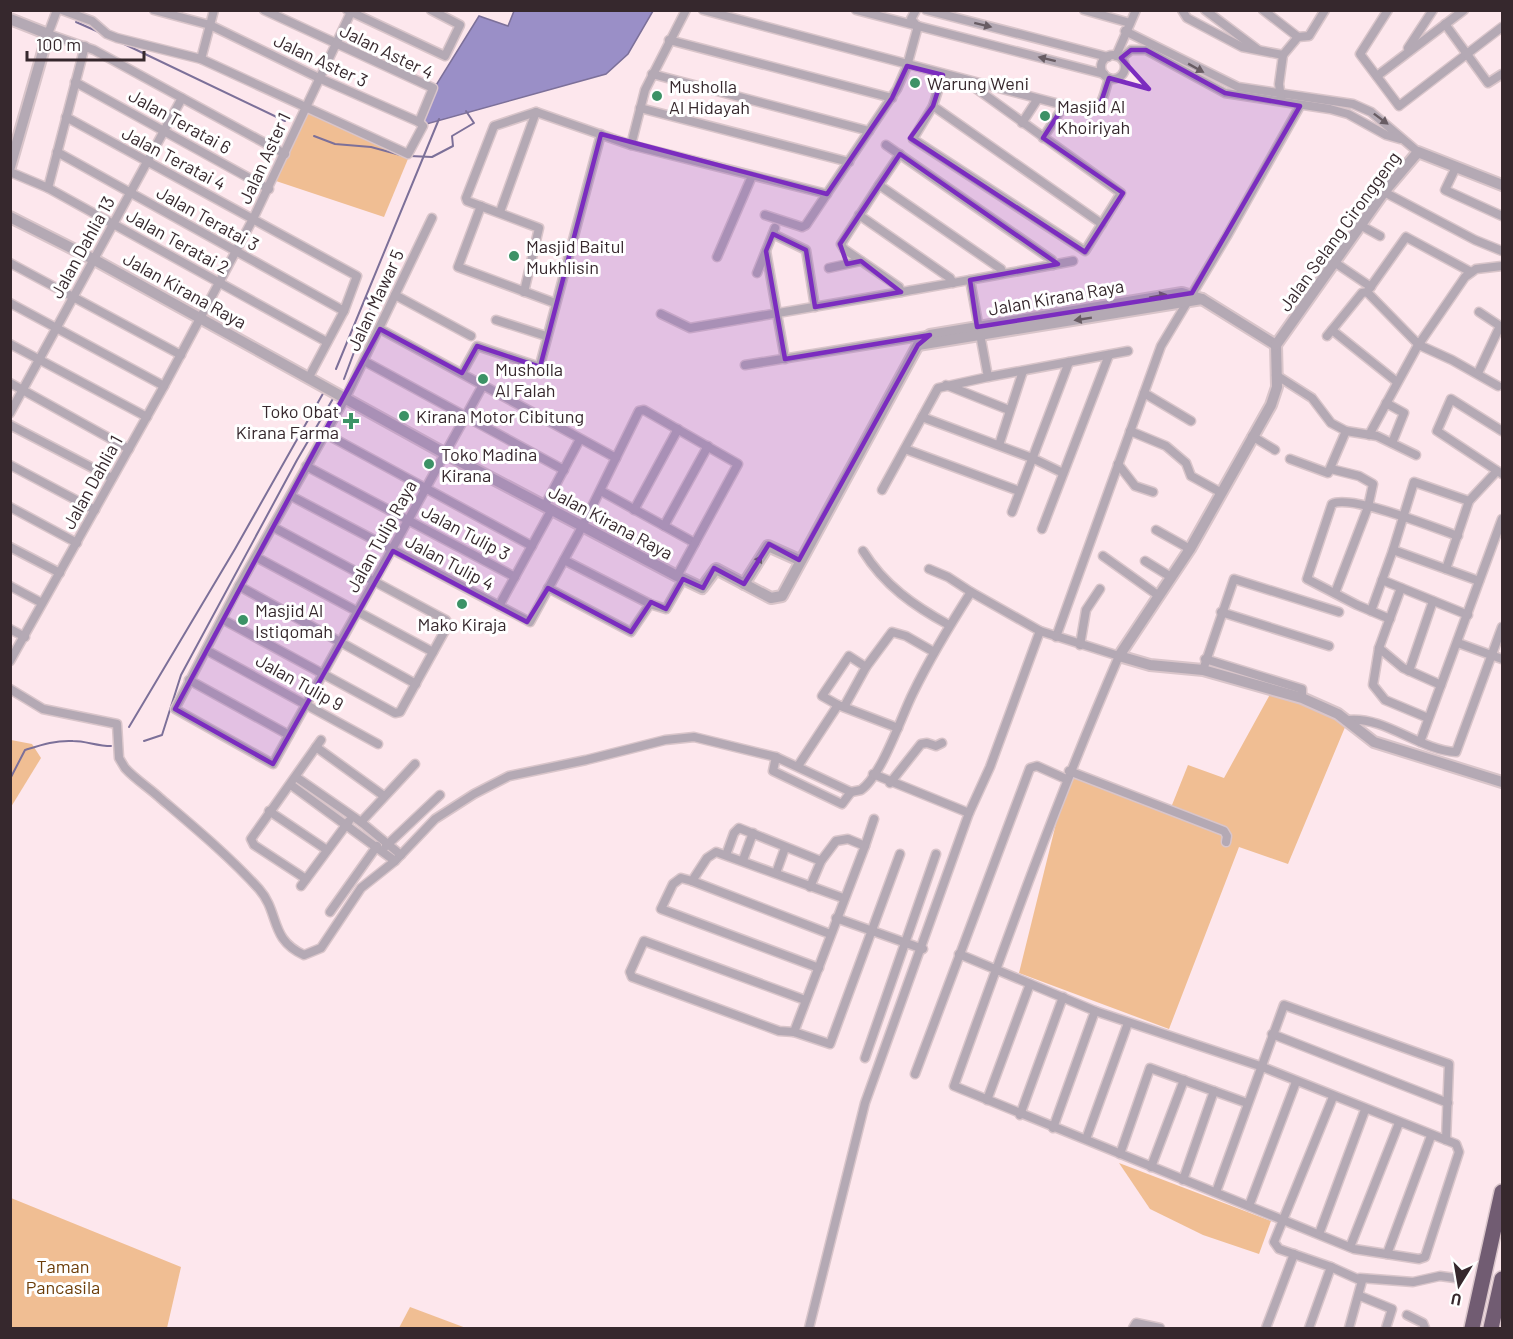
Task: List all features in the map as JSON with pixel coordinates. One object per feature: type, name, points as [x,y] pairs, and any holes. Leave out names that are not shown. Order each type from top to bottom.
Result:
[{"type":"highway","points":[[1472,1329],[1503,1192]]},
{"type":"highway","points":[[1491,1329],[1503,1279]]},
{"type":"street","points":[[10,169],[48,34],[57,10]]},
{"type":"street","points":[[63,10],[92,21],[107,34],[117,38],[201,59],[305,109],[408,154],[423,126],[419,122]]},
{"type":"street","points":[[92,21],[94,10]]},
{"type":"street","name":"Jalan Aster 3","points":[[154,10],[210,25],[319,78],[419,122]]},
{"type":"street","points":[[201,59],[214,10]]},
{"type":"street","name":"Jalan Aster 4","points":[[264,10],[335,45],[433,88],[419,122]]},
{"type":"street","points":[[350,11],[443,56],[459,25],[431,10]]},
{"type":"street","points":[[631,145],[640,108],[652,74],[686,10]]},
{"type":"street","points":[[703,10],[1063,107],[1097,110],[1107,76],[1102,66],[1131,50],[1146,50],[1225,93],[1281,99],[1334,100],[1371,112],[1418,152]]},
{"type":"street","points":[[856,10],[1107,76],[1118,77],[1123,73],[1125,66],[1115,57],[925,10]]},
{"type":"street","points":[[916,10],[911,18],[918,26]]},
{"type":"street","points":[[918,26],[928,20],[925,10]]},
{"type":"street","points":[[1084,10],[1130,22]]},
{"type":"street","points":[[1115,57],[1136,10]]},
{"type":"street","points":[[1182,10],[1187,18],[1246,48],[1283,55]]},
{"type":"street","points":[[1205,10],[1257,49]]},
{"type":"street","points":[[1263,10],[1298,37],[1309,36],[1324,11]]},
{"type":"street","points":[[1388,10],[1360,54],[1400,106],[1503,27]]},
{"type":"street","points":[[1406,52],[1433,10]]},
{"type":"street","points":[[1377,76],[1464,10]]},
{"type":"street","name":"Jalan Aster 1","points":[[201,318],[269,189],[350,11]]},
{"type":"street","points":[[10,20],[86,46],[285,154]]},
{"type":"street","points":[[1445,24],[1488,83],[1503,74]]},
{"type":"street","points":[[765,215],[804,227],[892,98],[907,66],[918,26]]},
{"type":"street","points":[[1125,32],[1226,83],[1300,106],[1330,109],[1348,114],[1386,135],[1400,139]]},
{"type":"street","points":[[1281,99],[1279,84],[1283,55],[1298,37]]},
{"type":"street","points":[[669,40],[892,98]]},
{"type":"street","points":[[48,188],[86,46]]},
{"type":"street","points":[[652,74],[869,131]]},
{"type":"street","points":[[943,75],[933,106],[912,135],[914,140],[1082,251],[1086,250],[1121,192],[967,82]]},
{"type":"street","name":"Jalan Teratai 6","points":[[75,82],[269,189]]},
{"type":"street","name":"Jalan Dahlia 13","points":[[10,413],[182,98]]},
{"type":"street","points":[[1022,123],[1037,100]]},
{"type":"street","points":[[1330,109],[1334,100]]},
{"type":"street","points":[[933,106],[1102,224]]},
{"type":"street","points":[[1056,637],[1161,346],[1194,298],[1300,106]]},
{"type":"street","points":[[1043,138],[1063,107]]},
{"type":"street","points":[[640,108],[849,162]]},
{"type":"street","points":[[524,292],[540,230],[538,226],[467,201],[494,126],[536,112],[631,145],[827,194]]},
{"type":"street","points":[[500,212],[536,112]]},
{"type":"street","name":"Jalan Teratai 4","points":[[66,117],[146,163],[357,276],[358,280],[344,311]]},
{"type":"street","points":[[462,374],[477,346],[537,366],[540,364],[601,134]]},
{"type":"street","points":[[886,145],[1052,260],[1053,265]]},
{"type":"street","name":"Jalan Teratai 3","points":[[57,152],[234,253],[344,311]]},
{"type":"street","name":"Jalan Selang Cironggeng","points":[[1276,345],[1384,192],[1418,152],[1503,185]]},
{"type":"street","points":[[847,264],[842,241],[900,154]]},
{"type":"street","points":[[1456,167],[1445,190],[1503,216]]},
{"type":"street","name":"Jalan Teratai 2","points":[[10,169],[327,342]]},
{"type":"street","points":[[717,257],[752,176]]},
{"type":"street","points":[[879,185],[1001,269],[1003,274]]},
{"type":"street","points":[[1384,192],[1475,240],[1503,251]]},
{"type":"street","points":[[481,206],[457,266],[555,303]]},
{"type":"street","points":[[859,215],[950,278],[953,283]]},
{"type":"street","name":"Jalan Kirana Raya","points":[[10,217],[93,259],[444,453],[680,577],[703,588],[716,569],[744,584]]},
{"type":"street","name":"Jalan Mawar 5","points":[[189,680],[255,557],[291,496],[341,395],[364,361],[432,218]]},
{"type":"street","points":[[1360,225],[1380,236]]},
{"type":"street","points":[[757,273],[774,231],[806,250],[815,307]]},
{"type":"street","points":[[1397,382],[1329,333],[1362,293],[1369,289],[1402,239],[1408,237],[1471,272],[1503,266]]},
{"type":"street","points":[[844,249],[899,287],[901,292]]},
{"type":"street","points":[[766,251],[785,359]]},
{"type":"street","points":[[829,268],[861,261]]},
{"type":"street","points":[[661,314],[690,328],[1073,261]]},
{"type":"street","points":[[1334,262],[1369,289],[1419,345],[1478,373],[1498,386]]},
{"type":"street","points":[[10,263],[181,355]]},
{"type":"street","points":[[1369,435],[1419,345],[1471,272]]},
{"type":"street","points":[[970,280],[988,377]]},
{"type":"street","name":"Jalan Kirana Raya","points":[[918,345],[978,331],[1172,294],[1194,298]]},
{"type":"street","points":[[395,295],[471,336]]},
{"type":"street","points":[[959,954],[996,970],[1063,997],[1095,1011],[1260,1066],[1365,1110],[1456,1144],[1460,1152],[1425,1257],[1419,1259],[1350,1247],[1086,1139],[1020,1115],[954,1086],[996,970],[1068,775],[1119,656],[1190,549],[1220,492],[1272,405],[1277,387],[1276,345],[1194,298]]},
{"type":"street","points":[[10,303],[164,386]]},
{"type":"street","points":[[309,377],[344,311]]},
{"type":"street","points":[[1478,373],[1499,340],[1500,326],[1479,312]]},
{"type":"street","name":"Jalan Dahlia 1","points":[[10,661],[201,318]]},
{"type":"street","points":[[496,320],[546,336]]},
{"type":"street","points":[[380,329],[616,458]]},
{"type":"street","name":"Jalan Kirana Raya","points":[[930,335],[978,331]]},
{"type":"street","points":[[745,365],[930,335]]},
{"type":"street","points":[[799,560],[768,546],[744,584],[776,598],[782,596],[799,560],[918,345],[930,335]]},
{"type":"street","points":[[10,344],[147,417]]},
{"type":"street","points":[[882,490],[937,389],[946,385],[1128,351]]},
{"type":"street","points":[[1042,529],[1109,355]]},
{"type":"street","points":[[364,361],[564,470]]},
{"type":"street","points":[[1012,513],[1068,362]]},
{"type":"street","points":[[999,445],[1023,370]]},
{"type":"street","points":[[1276,375],[1312,398],[1331,423],[1346,431],[1369,435],[1392,443],[1416,455]]},
{"type":"street","points":[[10,383],[129,448]]},
{"type":"street","name":"Jalan Tulip Raya","points":[[189,680],[175,709],[273,764],[376,583],[444,453],[483,385]]},
{"type":"street","points":[[946,385],[1009,410]]},
{"type":"street","points":[[1144,393],[1191,421]]},
{"type":"street","points":[[1446,569],[1469,501],[1500,472],[1437,429],[1451,399],[1503,431]]},
{"type":"street","points":[[1386,403],[1404,413],[1392,443]]},
{"type":"street","points":[[564,560],[650,604],[666,609],[695,543],[738,464],[641,410],[601,491],[548,588],[629,632],[634,632],[650,604]]},
{"type":"street","points":[[922,417],[1032,458],[1063,473]]},
{"type":"street","points":[[10,425],[112,478]]},
{"type":"street","points":[[634,510],[678,429]]},
{"type":"street","points":[[1130,431],[1166,446],[1186,463],[1191,476],[1220,492]]},
{"type":"street","points":[[1290,459],[1327,473],[1332,469],[1346,431]]},
{"type":"street","points":[[324,433],[532,546]]},
{"type":"street","points":[[1252,436],[1275,450]]},
{"type":"street","points":[[499,606],[532,546],[564,470],[580,439]]},
{"type":"street","points":[[664,526],[708,446]]},
{"type":"street","points":[[905,449],[1019,491]]},
{"type":"street","points":[[1118,464],[1135,486],[1153,492]]},
{"type":"street","points":[[10,465],[95,510]]},
{"type":"street","name":"Jalan Tulip 3","points":[[306,466],[515,577]]},
{"type":"street","points":[[1332,469],[1359,476],[1373,484],[1368,507],[1335,593]]},
{"type":"street","points":[[1371,611],[1394,550],[1402,516],[1415,481],[1469,501]]},
{"type":"street","points":[[601,491],[695,543]]},
{"type":"street","name":"Jalan Tulip 4","points":[[291,496],[530,622],[548,588]]},
{"type":"street","points":[[1390,619],[1307,579],[1332,505],[1341,501],[1368,507],[1402,516],[1458,536]]},
{"type":"street","points":[[10,507],[76,543]]},
{"type":"street","points":[[1420,742],[1503,519]]},
{"type":"street","points":[[222,619],[398,713],[417,684],[448,625],[446,620],[273,527]]},
{"type":"street","points":[[1156,530],[1190,549]]},
{"type":"street","points":[[10,546],[60,573]]},
{"type":"street","points":[[1394,550],[1479,581]]},
{"type":"street","points":[[863,551],[875,571],[898,592],[948,626]]},
{"type":"street","points":[[1103,556],[1159,596]]},
{"type":"street","points":[[255,557],[433,652]]},
{"type":"street","points":[[1145,561],[1171,577]]},
{"type":"street","points":[[929,569],[948,577],[1041,631],[1056,637],[1150,665],[1204,664],[1302,698],[1348,720],[1378,743],[1503,782]]},
{"type":"street","points":[[1204,664],[1221,612],[1236,579],[1339,612]]},
{"type":"street","points":[[1382,580],[1468,615]]},
{"type":"street","points":[[10,586],[42,603]]},
{"type":"street","points":[[239,586],[417,684]]},
{"type":"street","points":[[1080,645],[1086,610],[1100,588]]},
{"type":"street","points":[[1401,588],[1379,648],[1374,687],[1385,700],[1428,718]]},
{"type":"street","points":[[10,689],[44,709],[114,722],[119,729],[119,758],[128,772],[198,830],[253,883],[265,897],[279,936],[291,948],[304,955],[321,948],[361,888],[398,858],[435,819],[465,799],[508,776],[683,737],[694,737],[776,757],[851,792],[864,789],[898,728],[913,693],[948,626],[971,592]]},
{"type":"street","points":[[1408,671],[1433,601]]},
{"type":"street","points":[[1221,612],[1329,646]]},
{"type":"street","points":[[1348,720],[1361,718],[1420,742],[1456,752],[1503,627]]},
{"type":"street","points":[[10,629],[25,637]]},
{"type":"street","points":[[809,1329],[865,1103],[969,813],[990,767],[1041,631]]},
{"type":"street","points":[[798,766],[892,632],[906,636],[934,652]]},
{"type":"street","points":[[1458,643],[1503,659]]},
{"type":"street","points":[[1379,648],[1408,671],[1441,685]]},
{"type":"street","name":"Jalan Tulip 9","points":[[206,650],[378,744]]},
{"type":"street","points":[[866,667],[849,656],[822,694],[841,706],[898,728]]},
{"type":"street","points":[[189,680],[288,735]]},
{"type":"street","points":[[890,783],[921,744],[927,742],[936,746],[942,743]]},
{"type":"street","points":[[384,796],[319,744],[269,811],[251,843],[303,882],[346,824],[357,819],[384,796],[415,764]]},
{"type":"street","points":[[776,757],[772,771],[808,789],[842,804],[851,792]]},
{"type":"street","points":[[915,1074],[1030,768],[1036,766],[1068,775],[1224,831],[1227,834],[1226,842]]},
{"type":"street","points":[[873,774],[890,783],[969,813]]},
{"type":"street","points":[[808,789],[816,775]]},
{"type":"street","points":[[293,781],[357,819],[388,843],[398,858]]},
{"type":"street","points":[[293,781],[346,824],[379,848],[398,858]]},
{"type":"street","points":[[330,912],[379,848],[388,843],[440,795]]},
{"type":"street","points":[[269,811],[327,850]]},
{"type":"street","points":[[794,1032],[874,819]]},
{"type":"street","points":[[726,855],[736,829],[753,833],[821,861]]},
{"type":"street","points":[[743,860],[753,833]]},
{"type":"street","points":[[810,886],[821,861],[836,841],[848,839],[865,846]]},
{"type":"street","points":[[776,873],[785,848]]},
{"type":"street","points":[[692,881],[701,866],[713,853],[743,860],[843,898]]},
{"type":"street","points":[[805,1000],[644,941],[630,969],[632,977],[779,1031],[794,1032],[830,1044],[900,854]]},
{"type":"street","points":[[865,1058],[936,854]]},
{"type":"street","points":[[819,968],[661,909],[675,881],[681,878],[830,934]]},
{"type":"street","points":[[836,918],[922,949]]},
{"type":"street","points":[[987,1100],[1030,984]]},
{"type":"street","points":[[1020,1115],[1063,997]]},
{"type":"street","points":[[1216,1192],[1283,1005],[1449,1064],[1446,1140]]},
{"type":"street","points":[[1053,1128],[1095,1011]]},
{"type":"street","points":[[1086,1139],[1128,1023]]},
{"type":"street","points":[[1272,1034],[1448,1103]]},
{"type":"street","points":[[1120,1154],[1149,1069],[1247,1103]]},
{"type":"street","points":[[1152,1167],[1184,1080]]},
{"type":"street","points":[[1249,1206],[1296,1082]]},
{"type":"street","points":[[1183,1180],[1214,1090]]},
{"type":"street","points":[[1333,1097],[1281,1220],[1274,1246],[1360,1278],[1413,1282],[1436,1276],[1455,1278]]},
{"type":"street","points":[[1319,1234],[1365,1110]]},
{"type":"street","points":[[1350,1247],[1399,1123]]},
{"type":"street","points":[[1387,1254],[1431,1136]]},
{"type":"street","points":[[1266,1329],[1294,1254]]},
{"type":"street","points":[[1309,1329],[1331,1267]]},
{"type":"street","points":[[1349,1329],[1360,1296],[1362,1283],[1360,1278]]},
{"type":"street","points":[[1360,1296],[1392,1309],[1386,1329]]},
{"type":"street","points":[[1407,1316],[1423,1323],[1425,1329]]},
{"type":"street","points":[[1133,1329],[1136,1323],[1141,1322],[1160,1329]]},
{"type":"highlighted area","points":[[1131,50],[1146,50],[1225,93],[1300,106],[1192,293],[977,327],[970,280],[1058,264],[900,154],[840,244],[847,264],[861,261],[901,292],[815,307],[806,250],[773,234],[766,251],[785,359],[930,335],[918,345],[799,560],[769,544],[744,584],[714,568],[703,588],[683,579],[666,609],[651,602],[631,632],[548,588],[527,622],[393,551],[273,764],[175,709],[380,329],[462,373],[477,346],[540,367],[601,134],[827,194],[892,98],[907,66],[943,75],[933,106],[910,138],[1085,252],[1123,193],[1043,138],[1063,107],[1098,111],[1109,78],[1149,89],[1121,58]]},
{"type":"green space","points":[[305,109],[410,154],[384,217],[273,180]]},
{"type":"green space","points":[[1273,689],[1348,720],[1288,864],[1239,847],[1169,1029],[1019,973],[1069,771],[1170,810],[1188,765],[1224,778]]},
{"type":"green space","points":[[11,740],[32,744],[41,758],[11,807]]},
{"type":"green space","points":[[1119,1163],[1271,1221],[1259,1254],[1203,1235],[1150,1209]]},
{"type":"green space","name":"Taman Pancasila","points":[[11,1198],[181,1267],[167,1328],[11,1328]]},
{"type":"green space","points":[[410,1307],[466,1328],[399,1328]]},
{"type":"shaded area","points":[[514,11],[653,11],[628,54],[606,74],[423,125],[433,90],[479,16],[508,26]]},
{"type":"waterway","points":[[76,22],[101,33]]},
{"type":"waterway","points":[[122,43],[285,121]]},
{"type":"waterway","points":[[410,156],[432,157],[453,146],[452,136],[474,123],[466,111]]},
{"type":"waterway","points":[[336,369],[439,119]]},
{"type":"waterway","points":[[314,136],[335,144],[371,147],[404,156]]},
{"type":"waterway","points":[[344,379],[372,304],[366,297]]},
{"type":"waterway","points":[[129,727],[235,549],[325,390]]},
{"type":"waterway","points":[[144,741],[162,735],[181,675],[297,460],[334,397]]},
{"type":"waterway","points":[[10,779],[25,750],[49,743],[67,741],[111,746]]},
{"type":"place","name":"Warung Weni","points":[[915,83]]},
{"type":"place","name":"Musholla Al Hidayah","points":[[657,96]]},
{"type":"place","name":"Masjid Al Khoiriyah","points":[[1045,116]]},
{"type":"place","name":"Masjid Baitul Mukhlisin","points":[[514,256]]},
{"type":"place","name":"Musholla Al Falah","points":[[483,379]]},
{"type":"place","name":"Kirana Motor Cibitung","points":[[404,416]]},
{"type":"place","name":"Toko Obat Kirana Farma","points":[[351,421]]},
{"type":"place","name":"Toko Madina Kirana","points":[[429,464]]},
{"type":"place","name":"Mako Kiraja","points":[[462,604]]},
{"type":"place","name":"Masjid Al Istiqomah","points":[[243,620]]}]
